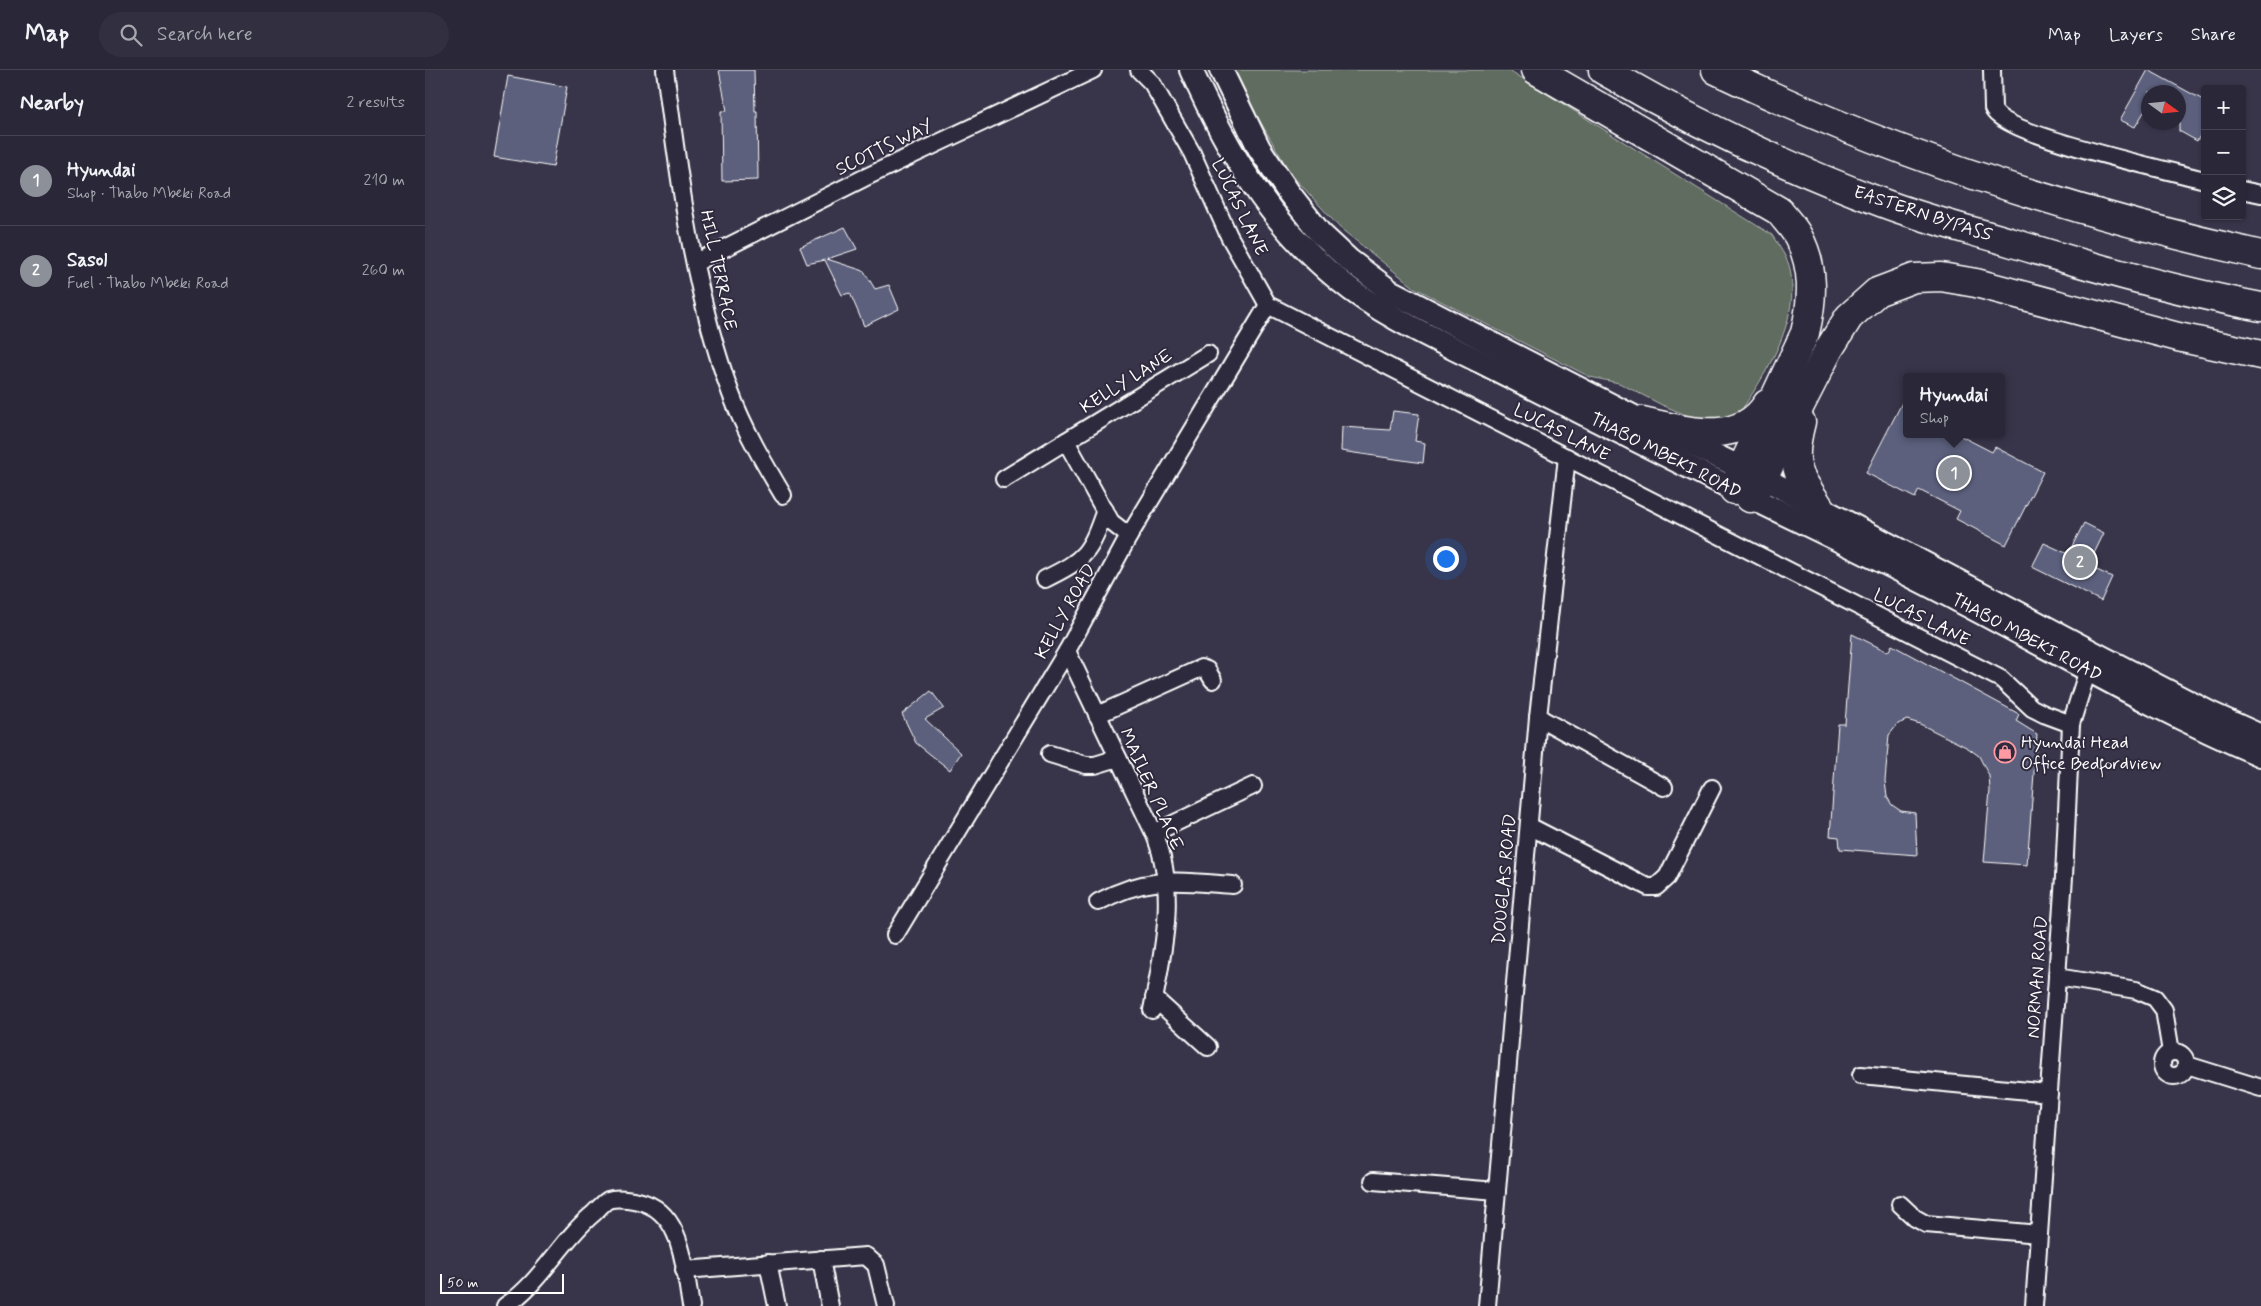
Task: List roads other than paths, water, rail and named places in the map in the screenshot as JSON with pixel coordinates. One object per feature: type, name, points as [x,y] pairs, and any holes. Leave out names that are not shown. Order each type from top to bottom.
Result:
[{"type":"highway","points":[[1536,70],[1779,211],[1798,235],[1808,263],[1813,293],[1805,333],[1787,372],[1747,484]]},
{"type":"highway","name":"EASTERN BYPASS","points":[[1603,70],[1645,94],[1761,152],[1883,203],[2045,252],[2197,294],[2261,307]]},
{"type":"highway","points":[[1716,70],[1782,102],[1897,148],[2073,206],[2209,243],[2261,255]]},
{"type":"highway","points":[[1747,484],[1809,389],[1829,349],[1849,317],[1877,292],[1914,278],[1941,277],[1976,283],[2178,337],[2261,355]]},
{"type":"highway","points":[[1642,421],[1698,434],[1718,433],[1742,427],[1761,413],[1787,372]]},
{"type":"highway","points":[[1809,389],[1794,448],[1795,460],[1802,481],[1822,511]]},
{"type":"main road","name":"THABO MBEKI ROAD","points":[[1191,70],[1236,159],[1265,205],[1298,242],[1340,281],[1376,306],[1451,347],[1747,484],[1822,511],[2091,661],[2228,741],[2261,755]]},
{"type":"main road","name":"THABO MBEKI ROAD","points":[[1221,70],[1259,148],[1289,193],[1320,233],[1349,260],[1390,290],[1642,421],[1747,484],[1939,591],[2261,736]]},
{"type":"street","name":"HILL TERRACE","points":[[665,70],[680,184],[699,292],[706,318],[731,395],[759,455],[783,495]]},
{"type":"street","name":"SCOTTS WAY","points":[[695,264],[864,178],[1093,70]]},
{"type":"street","name":"LUCAS LANE","points":[[1139,70],[1153,83],[1192,153],[1229,236],[1268,305],[2001,679],[2032,708],[2071,724]]},
{"type":"street","points":[[1992,70],[1992,104],[1995,114],[2000,118],[2056,141],[2201,179]]},
{"type":"street","points":[[2246,191],[2261,194]]},
{"type":"street","name":"KELLY ROAD","points":[[895,935],[1067,651],[1129,536],[1268,305]]},
{"type":"street","name":"KELLY LANE","points":[[1004,479],[1208,354]]},
{"type":"street","points":[[1066,441],[1111,522],[1129,536]]},
{"type":"street","name":"DOUGLAS ROAD","points":[[1487,1306],[1538,717],[1567,457]]},
{"type":"street","points":[[1045,579],[1081,559],[1096,535],[1105,510]]},
{"type":"street","name":"MAILER PLACE","points":[[1067,651],[1154,834],[1163,858],[1166,880],[1166,922],[1153,1004],[1208,1047]]},
{"type":"street","name":"NORMAN ROAD","points":[[2034,1306],[2064,877],[2071,724],[2091,661]]},
{"type":"street","points":[[1097,715],[1201,668],[1207,670],[1213,680]]},
{"type":"street","points":[[1538,717],[1664,787]]},
{"type":"street","points":[[1050,754],[1086,765],[1095,765],[1118,758]]},
{"type":"street","points":[[1154,834],[1253,786]]},
{"type":"street","points":[[1529,826],[1649,887],[1656,887],[1667,877],[1712,788]]},
{"type":"street","points":[[1098,902],[1119,891],[1166,880],[1233,885]]},
{"type":"street","points":[[2057,977],[2136,990],[2155,998],[2164,1010],[2171,1052],[2164,1058],[2162,1063],[2166,1073],[2171,1076],[2181,1074],[2187,1065],[2261,1088]]},
{"type":"street","points":[[1861,1075],[2049,1093]]},
{"type":"street","points":[[1373,1181],[1497,1191]]},
{"type":"street","points":[[505,1306],[527,1288],[561,1245],[585,1220],[608,1200],[626,1198],[642,1202],[658,1210],[671,1224],[677,1237],[691,1306]]},
{"type":"street","points":[[1901,1204],[1915,1218],[1926,1224],[2039,1234]]},
{"type":"street","points":[[684,1270],[858,1256],[871,1259],[876,1264],[886,1306]]},
{"type":"street","points":[[821,1259],[830,1306]]},
{"type":"street","points":[[769,1263],[777,1306]]},
{"type":"place","name":"Hyundai","points":[[1954,473]]},
{"type":"place","name":"Sasol","points":[[2080,562]]},
{"type":"place","name":"Hyundai Head Office Bedfordview","points":[[2005,752]]}]
